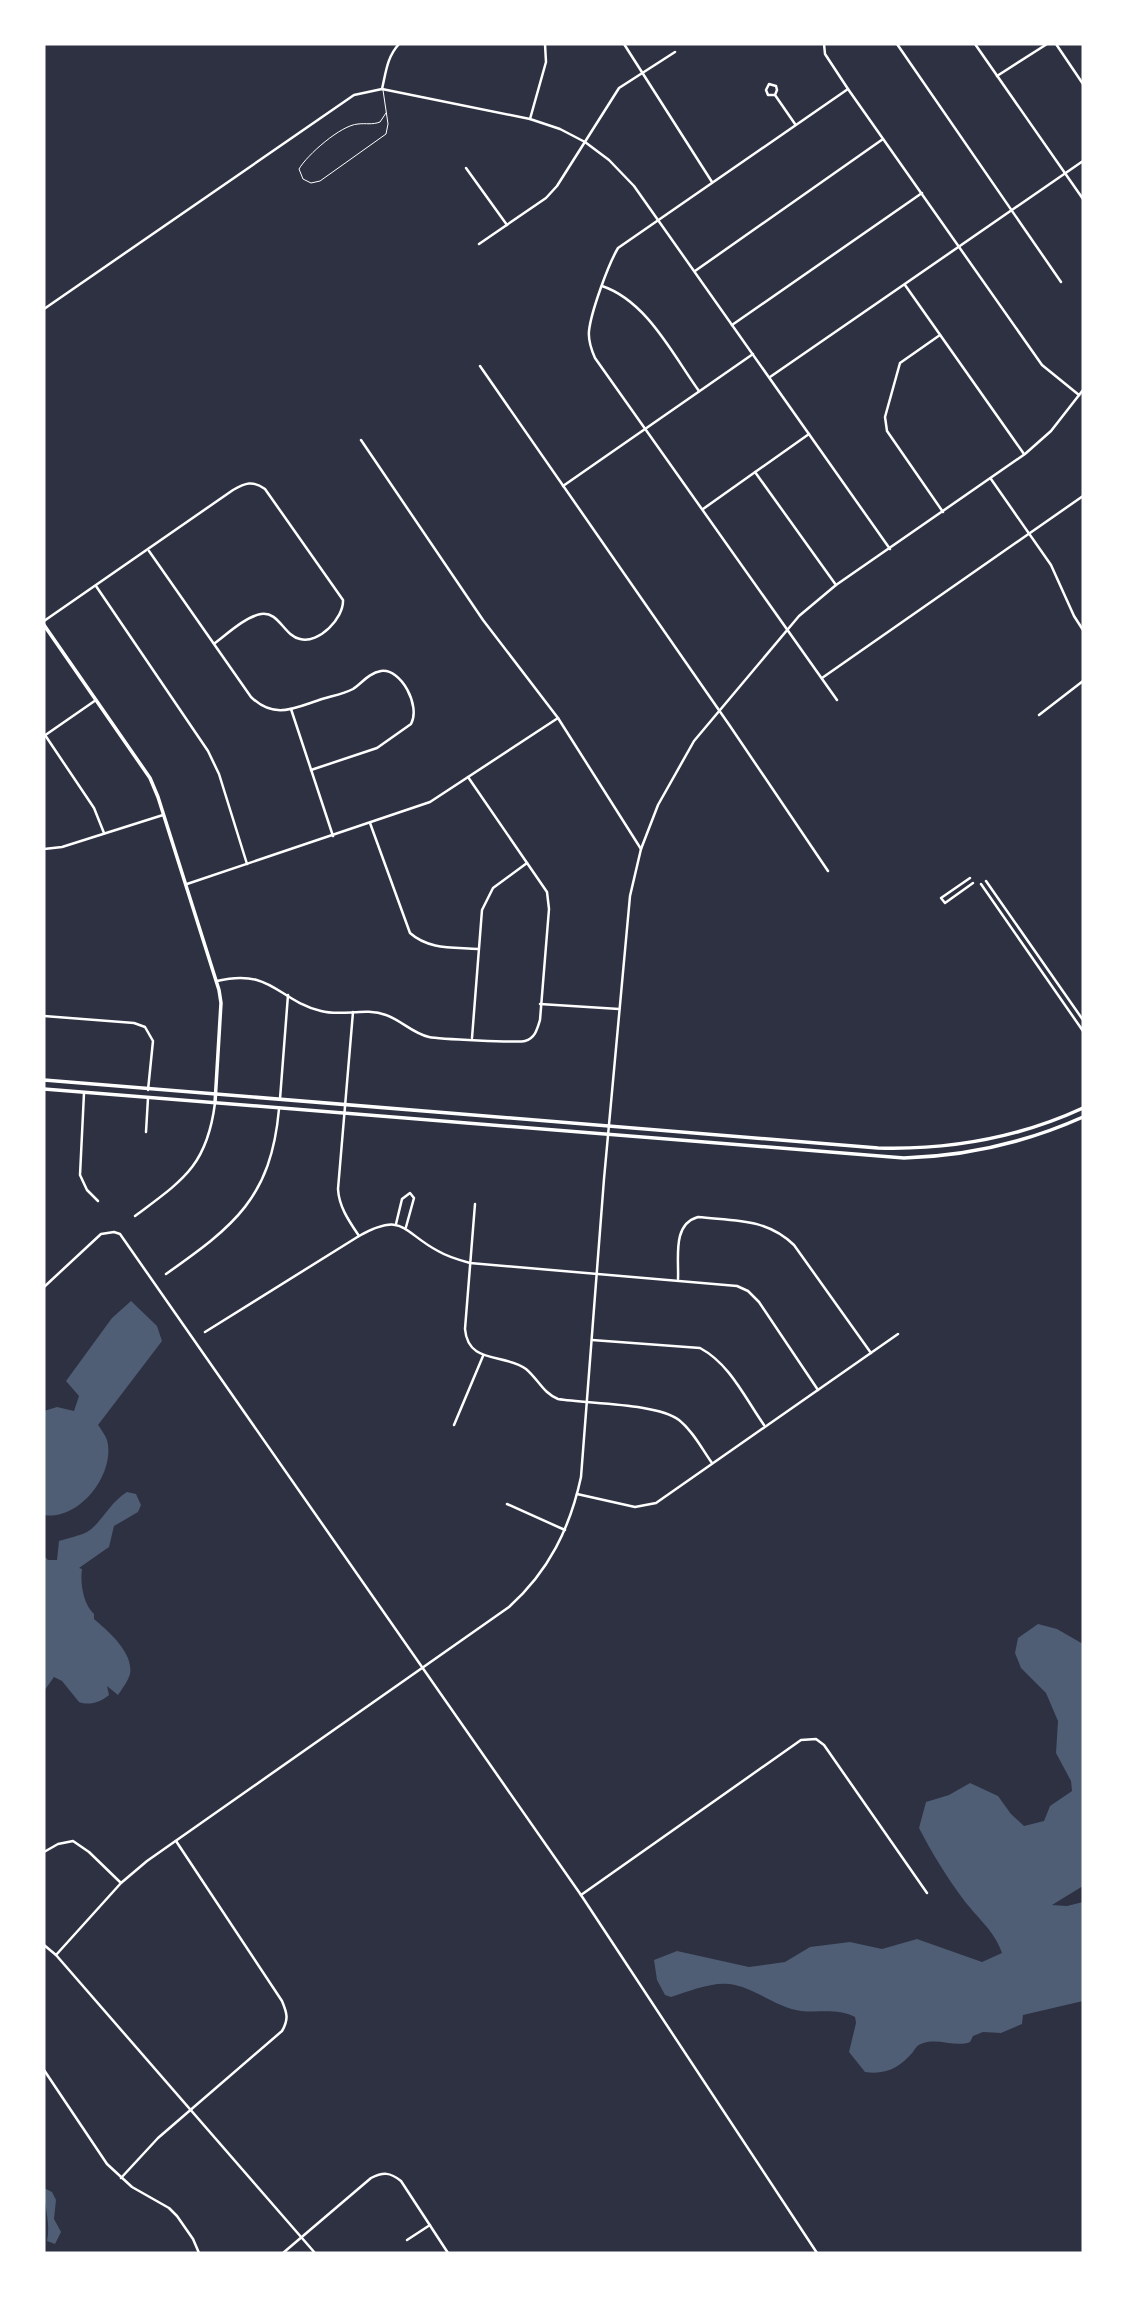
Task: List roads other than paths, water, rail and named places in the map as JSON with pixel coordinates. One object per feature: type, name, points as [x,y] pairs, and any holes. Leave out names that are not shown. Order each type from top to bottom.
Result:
[{"type":"main road","points":[[44,623],[150,778],[217,981],[221,1003],[215,1103]]},
{"type":"main road","points":[[44,1080],[215,1096],[609,1125],[748,1139],[903,1149],[999,1138],[1083,1108]]},
{"type":"main road","points":[[44,1089],[914,1158],[975,1152],[1002,1146],[1034,1137],[1083,1117]]},
{"type":"street","points":[[382,89],[391,52],[398,44]]},
{"type":"street","points":[[530,119],[546,62],[545,44]]},
{"type":"street","points":[[624,44],[712,182]]},
{"type":"street","points":[[824,44],[825,54],[848,89],[1042,365],[1080,396]]},
{"type":"street","points":[[897,44],[1061,282]]},
{"type":"street","points":[[975,44],[1083,199]]},
{"type":"street","points":[[997,76],[1047,44]]},
{"type":"street","points":[[1056,44],[1083,84]]},
{"type":"street","points":[[479,244],[546,198],[557,186],[619,88],[675,52]]},
{"type":"street","points":[[44,309],[345,99],[382,89],[530,119],[560,129],[585,142],[622,173],[658,219],[890,549]]},
{"type":"street","points":[[837,700],[594,358],[589,330],[602,286],[618,248],[848,89]]},
{"type":"street","points":[[775,95],[795,124]]},
{"type":"street","points":[[695,271],[883,139]]},
{"type":"street","points":[[770,377],[1083,161]]},
{"type":"street","points":[[466,168],[507,225]]},
{"type":"street","points":[[732,324],[922,193]]},
{"type":"street","points":[[905,285],[1025,454]]},
{"type":"street","points":[[602,286],[630,300],[642,311],[699,391]]},
{"type":"street","points":[[940,335],[900,363],[885,417],[887,431],[944,512]]},
{"type":"street","points":[[564,486],[753,354]]},
{"type":"street","points":[[480,366],[828,871]]},
{"type":"street","points":[[56,1955],[121,1883],[147,1861],[509,1607],[547,1566],[565,1530],[577,1494],[630,896],[641,849],[658,805],[678,765],[694,741],[787,629],[808,608],[836,585],[1025,454],[1051,431],[1083,390]]},
{"type":"street","points":[[703,509],[810,434]]},
{"type":"street","points":[[360,440],[483,620],[558,718],[641,849]]},
{"type":"street","points":[[755,472],[836,585]]},
{"type":"street","points":[[991,479],[1051,565],[1083,630]]},
{"type":"street","points":[[44,623],[233,490],[246,483],[255,483],[265,489],[342,600],[342,612],[337,622],[311,639],[297,638],[276,619],[263,614],[254,616],[215,643]]},
{"type":"street","points":[[822,678],[1083,496]]},
{"type":"street","points":[[148,551],[259,705],[277,711],[291,709],[352,689],[379,671],[386,671],[399,678],[415,706],[416,712],[411,724],[377,748],[311,770]]},
{"type":"street","points":[[96,586],[208,751],[219,774],[247,864]]},
{"type":"street","points":[[1039,715],[1083,681]]},
{"type":"street","points":[[96,700],[45,735],[94,808],[104,833]]},
{"type":"street","points":[[291,709],[333,836]]},
{"type":"street","points":[[187,884],[430,803],[558,718]]},
{"type":"street","points":[[217,981],[248,977],[274,985],[321,1012],[386,1015],[415,1032],[430,1037],[517,1043],[536,1033],[540,1020],[549,909],[547,891],[468,777]]},
{"type":"street","points":[[44,849],[62,847],[163,815]]},
{"type":"street","points":[[370,823],[410,933],[417,940],[432,946],[480,949]]},
{"type":"street","points":[[472,1039],[485,899],[499,881],[527,863]]},
{"type":"street","points":[[970,878],[941,898],[945,903],[974,883]]},
{"type":"street","points":[[986,881],[1083,1020]]},
{"type":"street","points":[[981,884],[1083,1031]]},
{"type":"street","points":[[1023,945],[1028,941]]},
{"type":"street","points":[[280,1099],[288,995]]},
{"type":"street","points":[[540,1004],[619,1009]]},
{"type":"street","points":[[353,1012],[339,1199],[359,1236]]},
{"type":"street","points":[[44,1016],[134,1023],[145,1027],[153,1041],[148,1090]]},
{"type":"street","points":[[84,1093],[80,1175],[87,1190],[98,1202]]},
{"type":"street","points":[[146,1132],[148,1098]]},
{"type":"street","points":[[135,1216],[178,1184],[194,1167],[210,1133],[215,1103]]},
{"type":"street","points":[[166,1275],[228,1228],[253,1197],[272,1155],[279,1109]]},
{"type":"street","points":[[396,1224],[402,1199],[410,1193],[414,1198],[406,1227]]},
{"type":"street","points":[[475,1204],[466,1335],[474,1348],[483,1356],[524,1367],[548,1395],[558,1399],[653,1409],[673,1416],[687,1427],[712,1463]]},
{"type":"street","points":[[678,1279],[680,1235],[685,1223],[692,1218],[769,1226],[781,1232],[794,1245],[871,1353]]},
{"type":"street","points":[[205,1332],[359,1236],[382,1225],[396,1224],[406,1227],[438,1251],[470,1263],[730,1284],[748,1291],[759,1302],[818,1390]]},
{"type":"street","points":[[44,1287],[101,1234],[120,1234],[581,1895],[817,2253]]},
{"type":"street","points":[[577,1494],[635,1507],[656,1503],[898,1334]]},
{"type":"street","points":[[592,1340],[699,1348],[714,1355],[764,1426]]},
{"type":"street","points":[[454,1425],[483,1356]]},
{"type":"street","points":[[507,1504],[565,1530]]},
{"type":"street","points":[[581,1895],[801,1740],[816,1739],[824,1745],[927,1893]]},
{"type":"street","points":[[44,1852],[58,1844],[73,1841],[89,1852],[121,1883]]},
{"type":"street","points":[[121,2178],[146,2150],[282,2031],[287,2023],[287,2013],[176,1841]]},
{"type":"street","points":[[44,1945],[56,1955],[315,2253]]},
{"type":"street","points":[[44,2070],[107,2164],[121,2178],[177,2216],[199,2253]]},
{"type":"street","points":[[283,2253],[370,2178],[382,2173],[393,2174],[401,2181],[448,2253]]},
{"type":"street","points":[[407,2240],[430,2225]]},
{"type":"lane","points":[[382,89],[388,124],[386,134],[320,181],[311,183],[303,179],[299,169],[306,157],[348,127],[380,122],[386,113]]},
{"type":"water","points":[[131,1301],[157,1326],[162,1341],[98,1425],[107,1440],[108,1453],[106,1467],[92,1492],[70,1511],[44,1515],[44,1411],[57,1407],[74,1411],[79,1396],[66,1381],[112,1318]]},
{"type":"water","points":[[127,1492],[136,1494],[141,1505],[138,1512],[114,1526],[109,1547],[79,1568],[82,1569],[81,1581],[85,1599],[94,1619],[113,1636],[124,1651],[128,1658],[130,1674],[118,1695],[107,1686],[109,1695],[95,1703],[87,1704],[79,1702],[62,1681],[54,1677],[44,1691],[44,1556],[48,1560],[57,1560],[59,1541],[92,1528]]},
{"type":"water","points":[[1038,1624],[1057,1629],[1083,1644],[1083,1886],[1052,1905],[1067,1906],[1083,1902],[1083,2001],[1023,2015],[1022,2024],[1001,2033],[983,2032],[964,2044],[921,2044],[897,2066],[873,2073],[865,2072],[849,2052],[856,2023],[855,2017],[848,2014],[792,2009],[743,1987],[727,1984],[703,1987],[671,1997],[665,1995],[657,1980],[654,1960],[677,1951],[749,1967],[785,1962],[810,1947],[850,1942],[882,1949],[917,1939],[982,1962],[1002,1953],[990,1931],[951,1882],[919,1828],[926,1802],[949,1795],[970,1783],[998,1796],[1024,1826],[1044,1821],[1050,1806],[1072,1791],[1071,1781],[1056,1753],[1058,1721],[1046,1693],[1021,1668],[1015,1653],[1018,1638]]},
{"type":"water","points":[[44,2188],[52,2192],[56,2200],[54,2219],[61,2232],[55,2244],[47,2241]]}]
